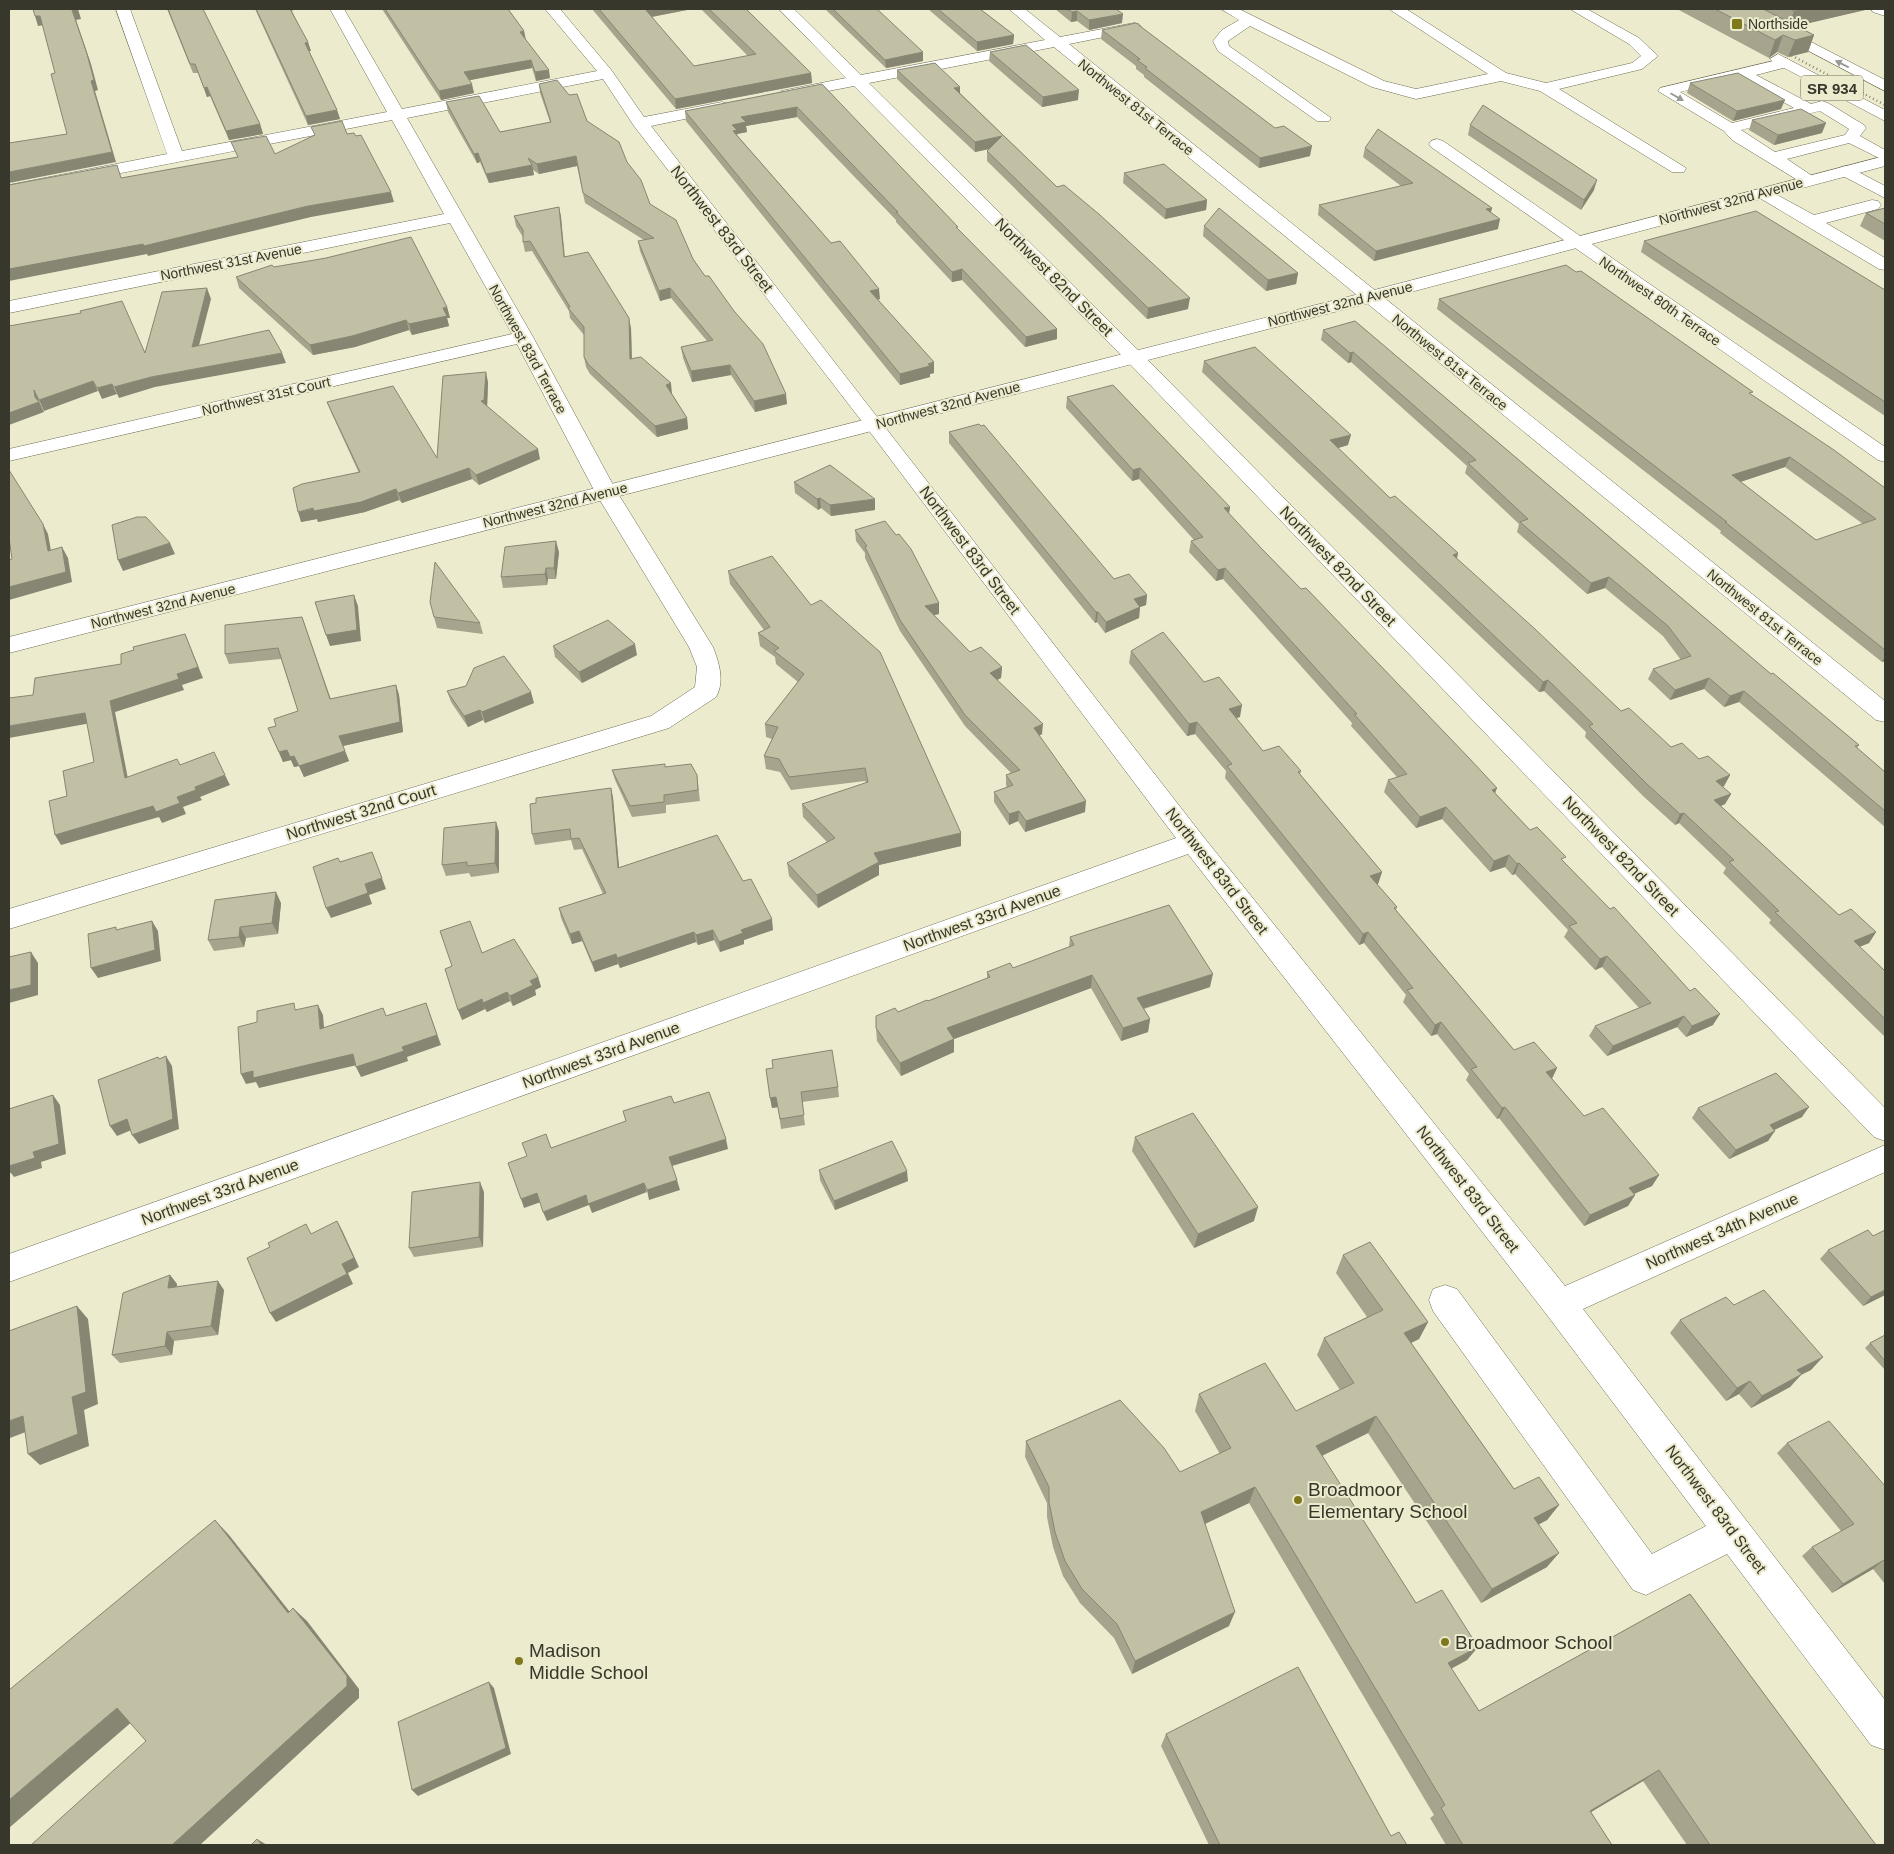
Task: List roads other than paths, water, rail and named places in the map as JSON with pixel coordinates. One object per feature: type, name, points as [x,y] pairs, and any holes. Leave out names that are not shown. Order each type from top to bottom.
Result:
[{"type":"street","points":[[123,9],[176,157]]},
{"type":"street","name":"Northwest 83rd Terrace","points":[[337,9],[453,217],[523,337],[606,492],[701,647],[709,667],[706,691]]},
{"type":"street","name":"Northwest 83rd Street","points":[[552,9],[606,74],[640,123],[874,424],[1193,842],[1559,1304],[1885,1730]]},
{"type":"street","name":"Northwest 82nd Street","points":[[786,9],[1134,356],[1885,1128]]},
{"type":"street","name":"Northwest 81st Terrace","points":[[1016,9],[1883,710]]},
{"type":"street","points":[[1228,9],[1378,84],[1416,94],[1501,76]]},
{"type":"street","points":[[1396,9],[1501,76],[1546,88],[1678,168]]},
{"type":"street","points":[[1546,88],[1637,66],[1650,56],[1634,41],[1577,9]]},
{"type":"street","name":"SR 934","points":[[1736,9],[1885,86]]},
{"type":"street","points":[[1878,9],[1885,12]]},
{"type":"street","points":[[1248,20],[1227,33],[1220,41],[1223,48],[1323,118]]},
{"type":"street","points":[[772,97],[1134,27]]},
{"type":"street","name":"SR 934","points":[[1743,74],[1782,61],[1885,116]]},
{"type":"street","points":[[9,190],[606,74]]},
{"type":"street","points":[[1808,109],[1743,74],[1666,91],[1730,128],[1738,137],[1810,180]]},
{"type":"street","points":[[640,123],[735,104]]},
{"type":"street","points":[[1730,128],[1822,106],[1858,128],[1851,138],[1773,158]]},
{"type":"street","points":[[1851,138],[1885,156]]},
{"type":"street","name":"Northwest 80th Terrace","points":[[1436,144],[1885,456]]},
{"type":"street","name":"Northwest 32nd Avenue","points":[[9,645],[1370,297],[1885,160]]},
{"type":"street","points":[[1847,170],[1885,193]]},
{"type":"street","points":[[1764,193],[1885,265]]},
{"type":"street","points":[[1812,221],[1872,205]]},
{"type":"street","name":"Northwest 31st Avenue","points":[[9,307],[453,217]]},
{"type":"street","name":"Northwest 31st Court","points":[[9,455],[523,337]]},
{"type":"street","name":"Northwest 32nd Court","points":[[9,919],[660,722],[706,691]]},
{"type":"street","name":"Northwest 33rd Avenue","points":[[9,1268],[1193,842]]},
{"type":"street","name":"Northwest 34th Avenue","points":[[1559,1304],[1885,1158]]},
{"type":"street","points":[[1445,1300],[1646,1577],[1733,1531]]},
{"type":"railway","points":[[1781,50],[1885,105]]},
{"type":"place","name":"Northside","points":[[1737,24]]},
{"type":"place","name":"Broadmoor Elementary School","points":[[1298,1500]]},
{"type":"place","name":"Broadmoor School","points":[[1445,1642]]},
{"type":"place","name":"Madison Middle School","points":[[519,1661]]}]
